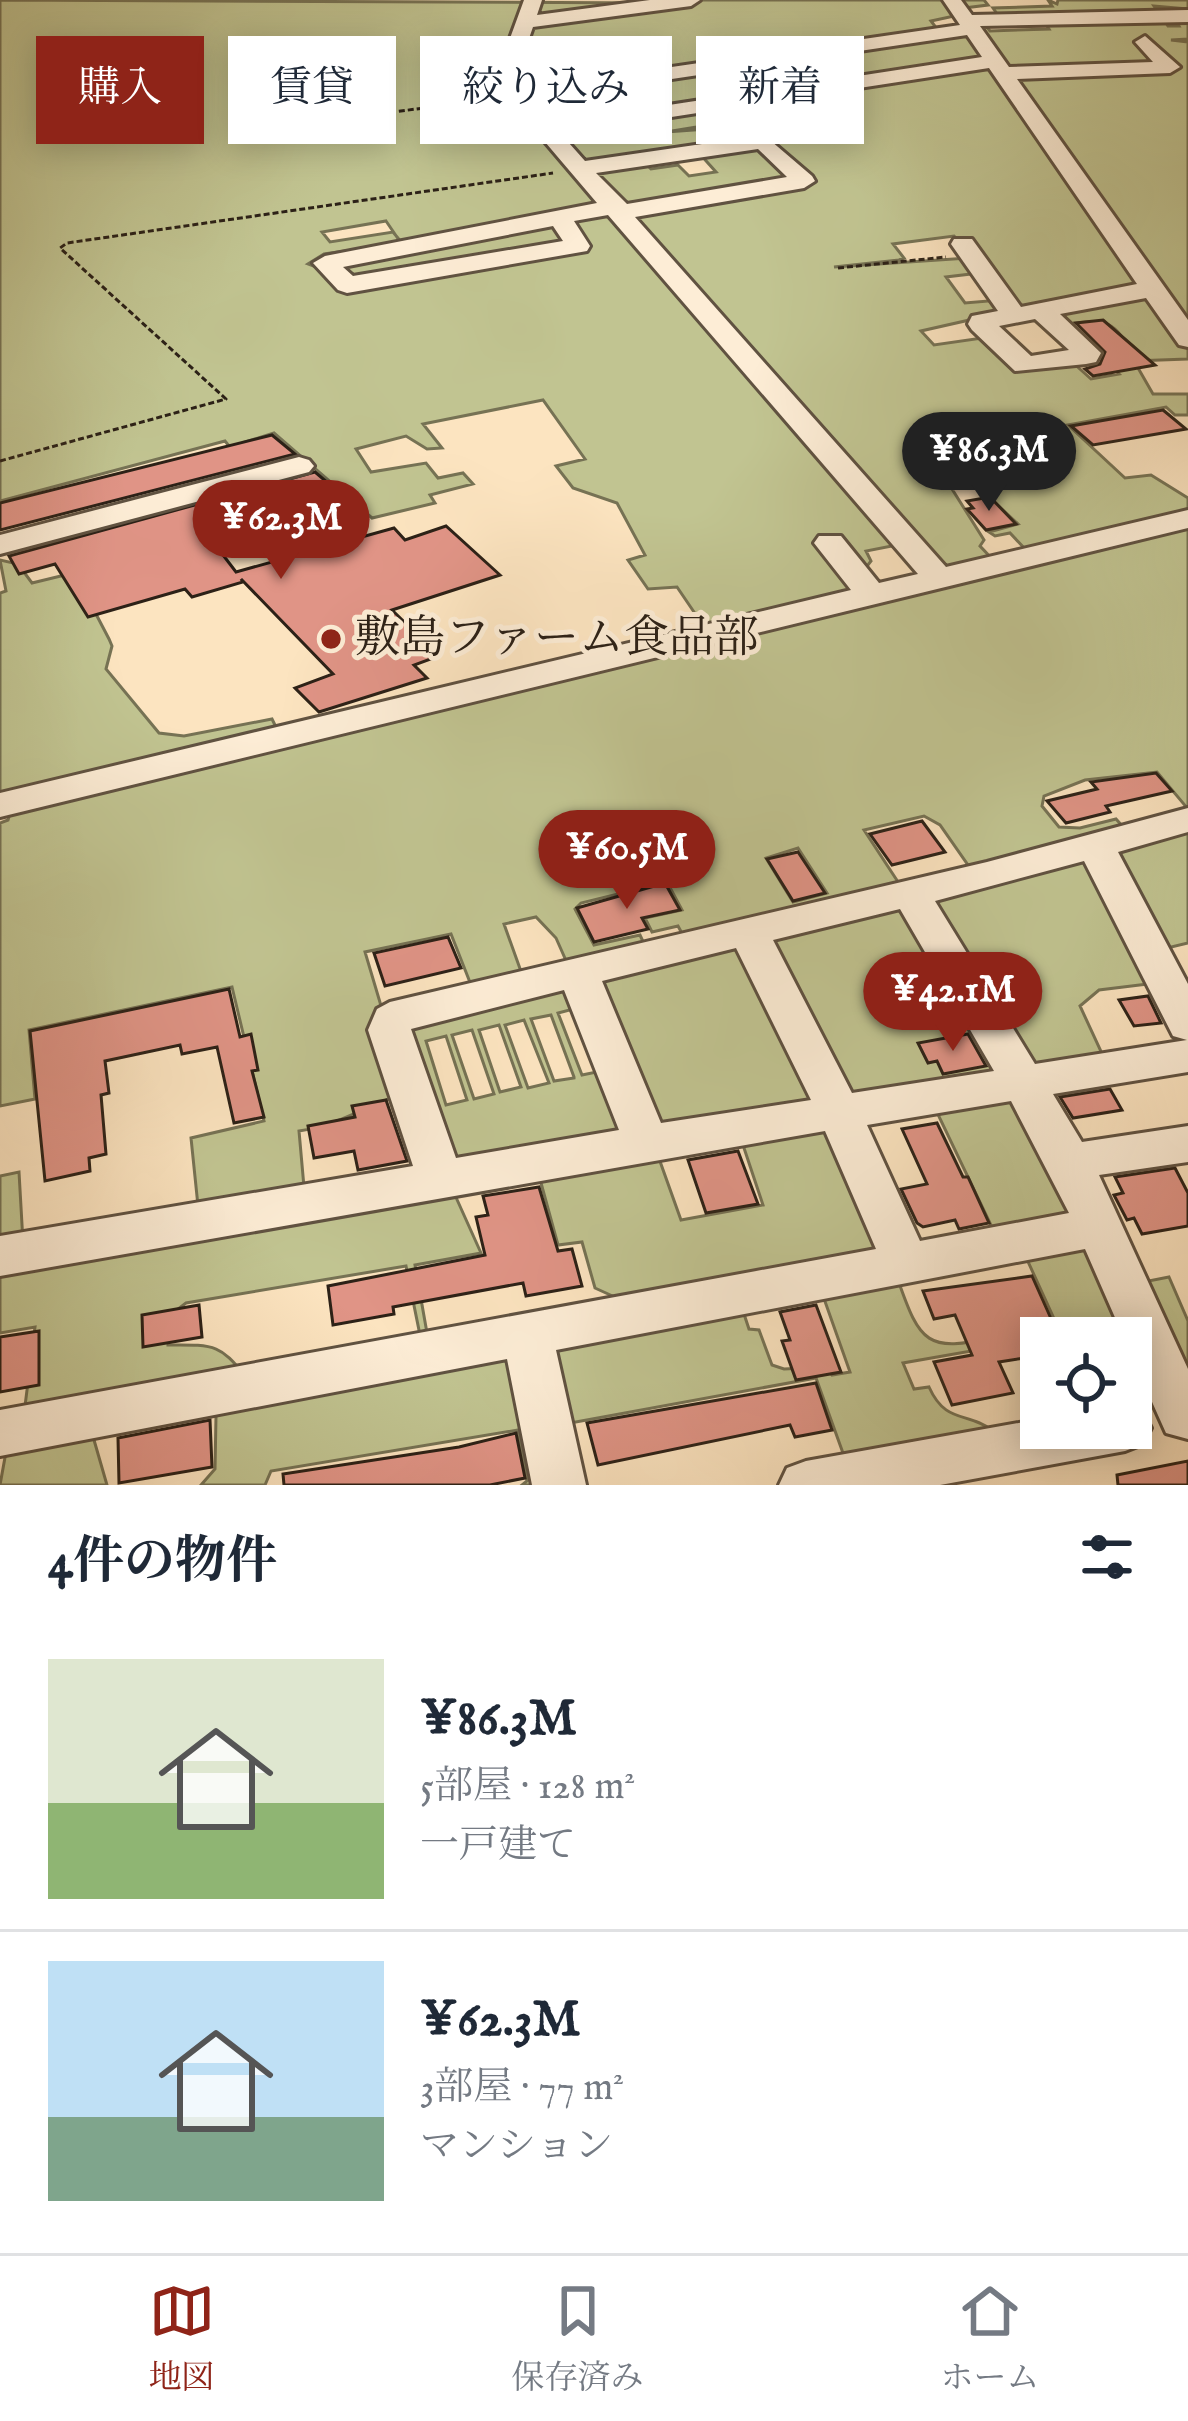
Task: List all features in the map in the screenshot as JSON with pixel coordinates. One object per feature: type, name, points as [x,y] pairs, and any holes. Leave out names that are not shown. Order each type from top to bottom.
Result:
[{"type":"street","points":[[529,9],[555,0]]},
{"type":"street","points":[[529,9],[691,0]]},
{"type":"street","points":[[672,103],[980,35],[1047,6]]},
{"type":"street","points":[[672,75],[980,35],[1188,16]]},
{"type":"street","points":[[980,35],[1170,67],[1156,41],[1122,42]]},
{"type":"street","points":[[980,35],[1188,339]]},
{"type":"street","points":[[559,216],[578,245],[347,285],[325,263],[559,216],[804,181],[764,142],[583,168]]},
{"type":"street","points":[[561,144],[809,435],[940,580]]},
{"type":"street","points":[[966,249],[1027,313],[1152,289]]},
{"type":"street","points":[[0,544],[299,466]]},
{"type":"street","points":[[0,805],[1188,518]]},
{"type":"street","points":[[830,543],[873,597]]},
{"type":"street","points":[[440,1178],[389,1030],[392,1020],[1188,820]]},
{"type":"street","points":[[1096,846],[1188,1025]]},
{"type":"street","points":[[910,893],[1070,1162],[1186,1417],[1152,1423]]},
{"type":"street","points":[[749,933],[839,1112],[908,1266]]},
{"type":"street","points":[[578,973],[647,1143]]},
{"type":"street","points":[[0,1256],[647,1143],[1188,1056]]},
{"type":"street","points":[[1070,1162],[1188,1144]]},
{"type":"street","points":[[0,1433],[1099,1227]]},
{"type":"street","points":[[527,1334],[559,1485]]},
{"type":"street","points":[[806,1485],[1020,1446]]},
{"type":"path","points":[[0,461],[226,399],[60,248],[67,243],[583,168]]},
{"type":"path","points":[[838,268],[966,249]]},
{"type":"green space","points":[[0,0],[656,3],[592,15],[702,0],[984,0],[988,5],[956,9],[959,15],[931,21],[937,29],[969,31],[979,44],[986,45],[973,24],[983,22],[990,31],[1049,29],[1044,21],[1124,17],[1000,18],[993,8],[1052,6],[1048,0],[1057,4],[1058,0],[1188,0],[1188,9],[1154,6],[1168,26],[1179,26],[1174,17],[1188,17],[1188,39],[1171,40],[1188,42],[1188,359],[1134,361],[1153,394],[1188,394],[1188,415],[1175,415],[1166,407],[1068,425],[1125,478],[1151,475],[1188,498],[1188,809],[1157,772],[1085,780],[1044,796],[1042,806],[1059,827],[1080,828],[1116,819],[1125,829],[1121,832],[1075,843],[1090,855],[1188,822],[1188,943],[1146,953],[1156,983],[1099,990],[1080,1006],[1105,1060],[651,1138],[584,976],[587,965],[830,910],[853,912],[898,904],[920,929],[926,927],[910,900],[913,890],[967,874],[970,868],[940,825],[924,816],[864,830],[902,888],[684,937],[678,926],[652,932],[645,918],[682,910],[667,882],[581,903],[575,909],[594,945],[640,935],[646,948],[568,965],[556,938],[536,917],[504,924],[523,977],[473,990],[451,934],[365,952],[404,1083],[400,1095],[338,1121],[299,1131],[304,1187],[198,1206],[191,1138],[264,1121],[232,987],[29,1030],[35,1099],[0,1106],[0,823],[10,813],[713,640],[677,587],[648,589],[628,560],[645,555],[617,503],[573,488],[556,466],[585,459],[543,400],[423,424],[442,448],[427,449],[406,436],[356,449],[371,472],[426,463],[438,478],[463,473],[473,484],[430,495],[435,503],[372,518],[274,433],[245,442],[260,459],[250,462],[255,471],[250,472],[225,441],[0,501]],"holes":[[[386,221],[396,235],[330,242],[322,232]],[[954,236],[1016,311],[1143,288],[1138,276],[1144,274],[1156,291],[1052,313],[1064,325],[1103,323],[1117,331],[1129,349],[1099,354],[1119,374],[1091,379],[1071,361],[1025,369],[989,337],[934,345],[921,331],[1009,311],[1000,300],[965,303],[946,277],[979,273],[968,258],[834,267],[904,258],[893,244]],[[401,243],[405,249],[342,260],[327,271],[308,264],[324,254]],[[975,484],[1018,524],[989,532],[995,536],[1010,533],[1028,552],[1043,549],[1049,557],[845,606],[840,599],[864,593],[824,541],[832,540],[872,591],[878,590],[864,570],[871,561],[866,551],[902,544],[866,501],[872,500],[938,571],[995,562],[980,546],[984,540],[952,489]],[[798,848],[827,893],[793,902],[766,858]]]},
{"type":"green space","points":[[696,71],[696,105],[672,109],[672,75]]},
{"type":"green space","points":[[696,108],[696,127],[672,131],[672,112]]},
{"type":"green space","points":[[49,538],[60,545],[109,639],[112,646],[106,669],[159,733],[184,736],[272,719],[276,727],[0,798],[0,593],[6,591],[0,560],[18,564],[32,583],[65,575],[47,543],[8,553],[7,549]]},
{"type":"green space","points":[[572,985],[628,1131],[454,1162],[407,1026]],"holes":[[[577,1008],[602,1071],[582,1075],[558,1013]],[[551,1015],[574,1077],[554,1081],[531,1019]],[[524,1020],[549,1083],[528,1088],[505,1025]],[[499,1025],[521,1087],[500,1092],[479,1030]],[[472,1030],[494,1094],[474,1099],[452,1035]],[[446,1036],[467,1100],[446,1105],[426,1041]]]},
{"type":"green space","points":[[1006,1089],[1082,1215],[999,1242],[932,1102]]},
{"type":"green space","points":[[828,1127],[887,1251],[639,1308],[595,1288],[582,1242],[558,1245],[538,1172],[657,1153],[681,1220],[763,1205],[741,1139]]},
{"type":"green space","points":[[19,1172],[23,1242],[0,1247],[0,1176]]},
{"type":"green space","points":[[450,1184],[481,1253],[415,1265],[427,1333],[420,1335],[406,1266],[186,1303],[169,1316],[168,1345],[221,1351],[259,1391],[498,1351],[510,1360],[541,1485],[522,1485],[527,1481],[518,1430],[271,1471],[265,1485],[201,1485],[215,1469],[216,1416],[195,1407],[102,1422],[94,1440],[107,1485],[0,1485],[8,1441],[25,1406],[35,1327],[0,1333],[0,1270]]},
{"type":"green space","points":[[1101,1245],[1126,1317],[1053,1317],[1025,1255]]},
{"type":"green space","points":[[1169,1277],[1188,1321],[1188,1401],[1138,1283]]},
{"type":"green space","points":[[898,1280],[913,1318],[929,1338],[954,1344],[995,1337],[1006,1345],[903,1363],[914,1389],[929,1387],[950,1412],[993,1431],[848,1467],[816,1378],[554,1426],[544,1348],[743,1311],[749,1329],[759,1330],[772,1365],[826,1367],[832,1375],[850,1372],[822,1293]]},
{"type":"building","points":[[1103,320],[1155,365],[1093,376],[1085,369],[1100,364],[1105,352],[1076,323]]},
{"type":"building","points":[[1163,410],[1186,429],[1093,445],[1071,426]]},
{"type":"building","points":[[272,435],[295,454],[0,530],[0,503]]},
{"type":"building","points":[[315,472],[341,494],[207,534],[236,572],[394,528],[405,540],[446,526],[500,575],[392,610],[439,656],[414,665],[427,678],[319,712],[295,688],[333,674],[241,579],[243,582],[192,597],[185,589],[88,617],[55,564],[19,574],[9,556]]},
{"type":"building","points":[[990,497],[1016,524],[986,530],[967,509],[973,508],[967,501]]},
{"type":"building","points":[[1156,773],[1172,791],[1106,806],[1110,812],[1066,823],[1047,801],[1097,789],[1091,782]]},
{"type":"building","points":[[922,821],[945,852],[892,865],[870,834]]},
{"type":"building","points":[[798,852],[825,893],[793,901],[767,859]]},
{"type":"building","points":[[665,883],[680,910],[642,918],[648,929],[594,942],[577,908]]},
{"type":"building","points":[[448,937],[461,968],[385,986],[374,953]]},
{"type":"building","points":[[229,989],[240,1037],[251,1034],[258,1070],[252,1071],[264,1117],[234,1123],[217,1047],[182,1054],[180,1045],[105,1061],[109,1093],[101,1095],[106,1154],[89,1158],[90,1171],[45,1181],[30,1031]]},
{"type":"building","points":[[1148,996],[1161,1023],[1134,1026],[1119,1000]]},
{"type":"building","points":[[968,1034],[986,1066],[943,1074],[937,1061],[928,1063],[918,1043]]},
{"type":"building","points":[[1110,1089],[1122,1110],[1073,1118],[1060,1097]]},
{"type":"building","points":[[386,1100],[407,1161],[358,1170],[354,1151],[314,1158],[308,1126],[355,1117],[352,1106]]},
{"type":"building","points":[[937,1123],[989,1223],[959,1229],[955,1220],[923,1227],[917,1223],[901,1189],[927,1184],[902,1129]]},
{"type":"building","points":[[738,1151],[758,1204],[706,1213],[688,1160]]},
{"type":"building","points":[[1175,1168],[1188,1193],[1188,1226],[1142,1234],[1134,1218],[1127,1220],[1114,1195],[1123,1193],[1115,1177]]},
{"type":"building","points":[[539,1187],[558,1251],[572,1249],[582,1286],[526,1296],[523,1283],[393,1307],[394,1314],[333,1325],[328,1286],[485,1255],[476,1217],[488,1215],[483,1196]]},
{"type":"building","points":[[1032,1276],[1050,1317],[1020,1317],[1020,1359],[999,1362],[1013,1393],[952,1405],[934,1362],[972,1355],[955,1315],[934,1319],[923,1291]]},
{"type":"building","points":[[199,1305],[202,1337],[143,1347],[142,1315]]},
{"type":"building","points":[[816,1305],[841,1372],[796,1380],[782,1341],[790,1340],[780,1312]]},
{"type":"building","points":[[39,1331],[39,1385],[0,1392],[0,1337]]},
{"type":"building","points":[[816,1383],[832,1430],[795,1437],[790,1425],[598,1465],[587,1423]]},
{"type":"building","points":[[210,1420],[212,1467],[119,1483],[118,1438]]},
{"type":"building","points":[[516,1433],[525,1478],[490,1485],[284,1485],[283,1474],[459,1447]]},
{"type":"building","points":[[1188,1461],[1188,1485],[1118,1485],[1117,1475]]},
{"type":"place","name":"敷島ファーム食品部","points":[[331,639]]}]
